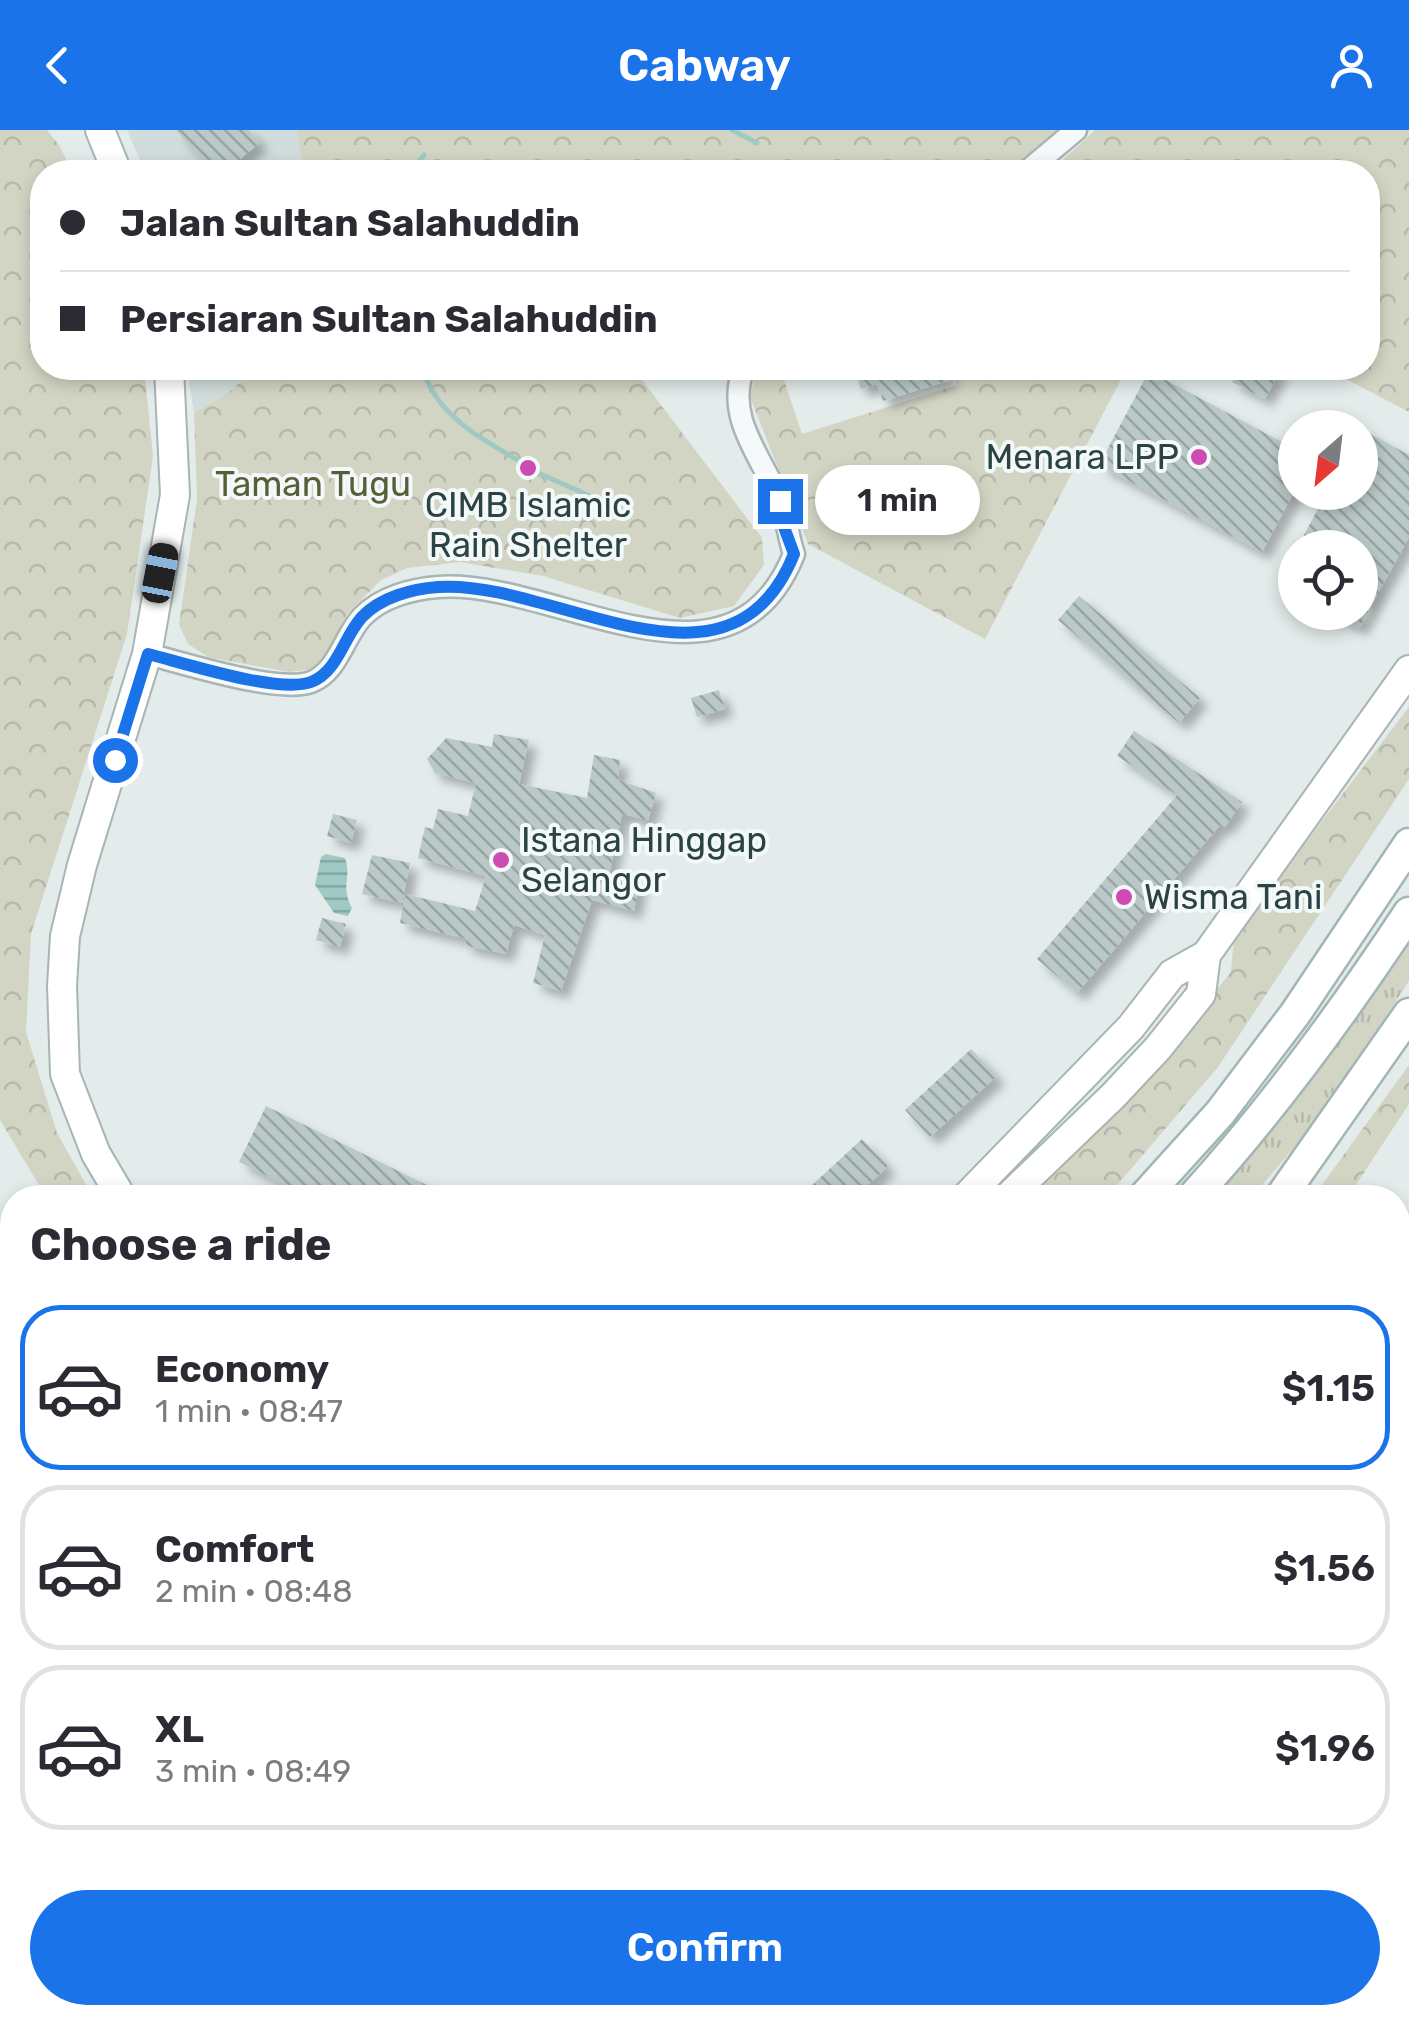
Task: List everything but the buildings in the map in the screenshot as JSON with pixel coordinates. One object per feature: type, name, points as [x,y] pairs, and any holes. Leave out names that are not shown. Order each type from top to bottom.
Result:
[{"type":"main road","points":[[1155,1185],[1220,1112],[1285,1028],[1409,844]]},
{"type":"main road","points":[[1204,1185],[1254,1130],[1409,913]]},
{"type":"main road","points":[[1289,1185],[1409,1014]]},
{"type":"street","points":[[1040,160],[1076,130]]},
{"type":"street","points":[[99,132],[112,160]]},
{"type":"street","points":[[114,1185],[96,1154],[65,1074],[65,936],[82,866],[148,654],[175,495],[170,380]]},
{"type":"street","points":[[148,654],[278,684],[309,683],[325,674],[362,617],[379,604],[407,592],[442,587],[487,592],[663,633],[700,634],[740,620],[768,600],[794,554],[780,501],[739,414],[741,380]]},
{"type":"street","points":[[978,1185],[1131,1027],[1172,974],[1206,955],[1409,670]]},
{"type":"street","points":[[1021,1185],[1158,1048],[1201,994],[1206,955]]},
{"type":"shaded area","points":[[127,130],[296,130],[302,160],[140,160]]},
{"type":"shaded area","points":[[189,380],[242,380],[229,392],[194,413]]},
{"type":"shaded area","points":[[326,854],[345,858],[352,908],[348,916],[334,913],[315,885],[321,857]]},
{"type":"green space","points":[[0,130],[47,130],[66,160],[30,160],[30,380],[145,380],[153,456],[127,634],[31,934],[26,1032],[57,1133],[86,1185],[39,1185],[0,1120]]},
{"type":"green space","points":[[296,130],[1058,130],[1024,160],[302,160]]},
{"type":"green space","points":[[1095,130],[1409,130],[1409,412],[1348,380],[1380,380],[1380,160],[1063,160]]},
{"type":"green space","name":"Taman Tugu","points":[[242,380],[642,380],[762,538],[764,565],[734,606],[680,618],[543,576],[460,562],[407,568],[381,580],[347,614],[325,658],[311,669],[289,672],[208,657],[188,644],[179,625],[197,499],[194,413]]},
{"type":"green space","points":[[754,380],[784,380],[802,434],[957,385],[956,380],[1121,380],[985,639],[808,544],[750,397]]},
{"type":"green space","points":[[1409,707],[1409,779],[1218,1067],[1117,1185],[1034,1185],[1164,1055],[1231,972],[1234,936]]},
{"type":"green space","points":[[1409,930],[1409,981],[1326,1110],[1262,1185],[1222,1185]]},
{"type":"green space","points":[[1409,1065],[1409,1104],[1356,1185],[1322,1185]]},
{"type":"waterway","points":[[732,130],[757,143]]},
{"type":"waterway","points":[[420,160],[424,155]]},
{"type":"waterway","points":[[428,380],[449,412],[476,435],[521,462],[524,473],[536,472],[617,508]]},
{"type":"place","name":"Menara LPP","points":[[1199,457]]},
{"type":"place","name":"CIMB Islamic Rain Shelter","points":[[528,468]]},
{"type":"place","name":"Istana Hinggap Selangor","points":[[501,860]]},
{"type":"place","name":"Wisma Tani","points":[[1124,897]]},
{"type":"route","points":[[115,760],[148,654],[278,684],[309,683],[325,674],[362,617],[379,604],[407,592],[442,587],[487,592],[663,633],[700,634],[740,620],[768,600],[794,554],[780,501]]}]
